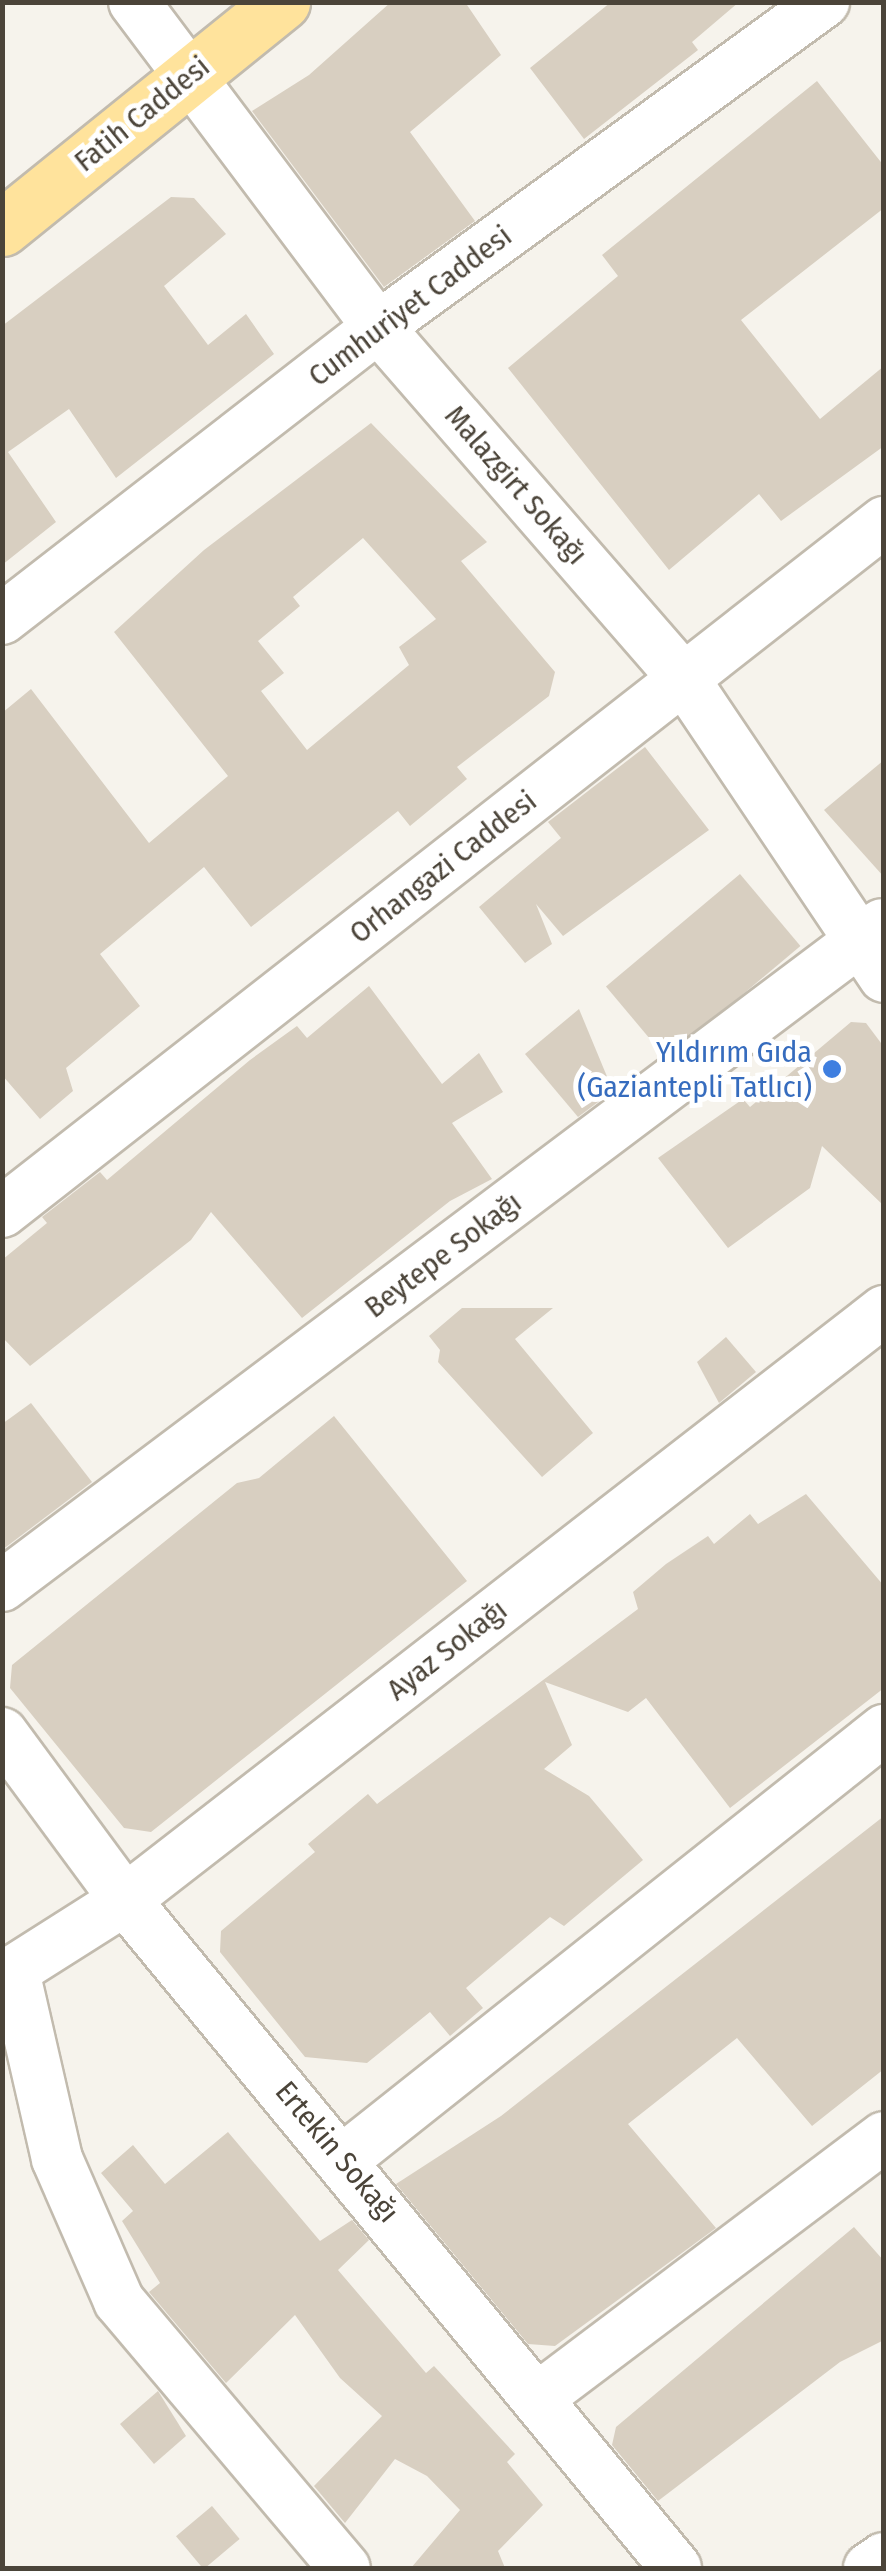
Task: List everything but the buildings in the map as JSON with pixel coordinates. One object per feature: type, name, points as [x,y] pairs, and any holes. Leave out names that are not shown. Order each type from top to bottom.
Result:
[{"type":"main road","name":"Fatih Caddesi","points":[[2,228],[282,2]]},
{"type":"street","name":"Malazgirt Sokağı","points":[[134,2],[378,326],[684,678],[874,948]]},
{"type":"street","name":"Cumhuriyet Caddesi","points":[[2,620],[378,326],[824,2]]},
{"type":"street","name":"Orhangazi Caddesi","points":[[2,1212],[884,522]]},
{"type":"street","name":"Beytepe Sokağı","points":[[2,1586],[874,948]]},
{"type":"street","name":"Ayaz Sokağı","points":[[8,1974],[125,1900],[884,1311]]},
{"type":"street","points":[[344,2160],[884,1730]]},
{"type":"street","name":"Ertekin Sokağı","points":[[2,1733],[125,1900],[344,2160],[676,2568]]},
{"type":"street","points":[[8,1974],[57,2159],[119,2301],[345,2568]]},
{"type":"street","points":[[539,2397],[884,2137]]},
{"type":"street","points":[[869,2568],[884,2558]]},
{"type":"place","name":"Yıldırım Gıda (Gaziantepli Tatlıcı)","points":[[832,1069]]}]
